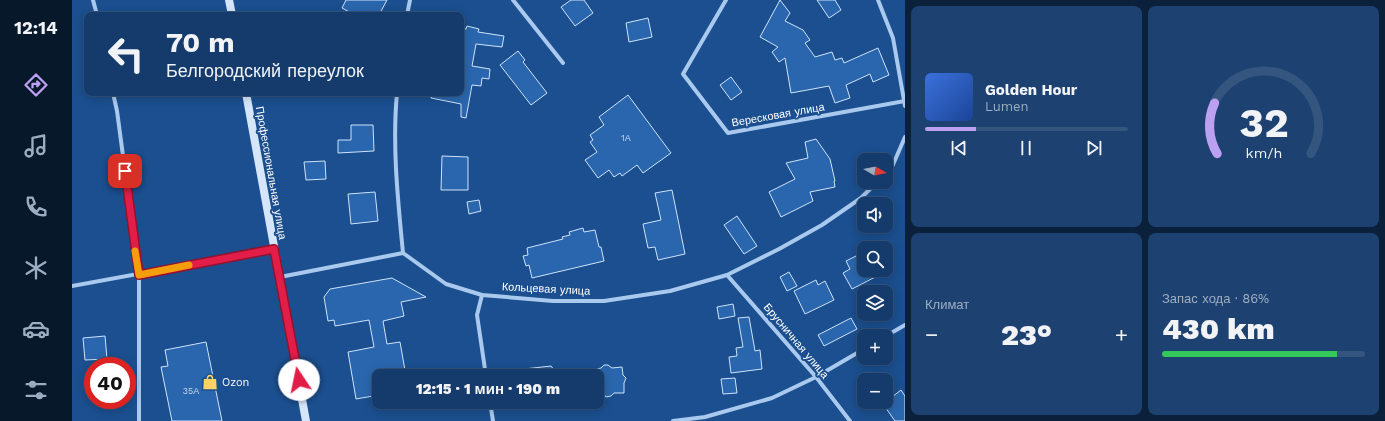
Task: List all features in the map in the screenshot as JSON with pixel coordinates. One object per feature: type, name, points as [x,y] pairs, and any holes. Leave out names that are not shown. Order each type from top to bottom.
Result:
[{"type":"street","points":[[94,0],[96,12]]},
{"type":"street","points":[[229,0],[231,12]]},
{"type":"street","points":[[408,12],[410,0]]},
{"type":"street","points":[[513,0],[563,63]]},
{"type":"street","name":"Вересковая улица","points":[[726,0],[682,74],[728,133],[905,101]]},
{"type":"street","points":[[878,0],[893,38],[905,106]]},
{"type":"street","points":[[114,96],[139,275],[139,421]]},
{"type":"street","name":"Профессиональная улица","points":[[247,96],[306,421]]},
{"type":"street","points":[[280,277],[404,253],[398,201],[395,110],[397,96]]},
{"type":"street","points":[[893,165],[905,137]]},
{"type":"street","name":"Кольцевая улица","points":[[404,253],[446,284],[482,295],[553,301],[604,301],[670,291],[727,275],[780,249],[822,225],[861,198],[870,189]]},
{"type":"street","points":[[72,286],[139,275],[274,249]]},
{"type":"street","name":"Брусничная улица","points":[[727,275],[816,377],[850,421]]},
{"type":"street","points":[[482,295],[477,314],[485,369]]},
{"type":"street","points":[[893,332],[905,325]]},
{"type":"street","points":[[673,421],[705,417],[772,398],[816,377],[857,353]]},
{"type":"street","points":[[491,409],[493,421]]},
{"type":"building","points":[[346,0],[387,0],[381,12],[349,12],[342,8]]},
{"type":"building","points":[[571,0],[584,0],[593,13],[575,26],[561,7]]},
{"type":"building","points":[[780,0],[790,13],[785,21],[803,30],[810,40],[805,43],[815,57],[832,52],[835,60],[842,58],[844,63],[878,48],[889,75],[873,82],[870,74],[846,85],[850,98],[835,103],[829,86],[791,93],[785,58],[779,62],[772,52],[778,47],[760,37]]},
{"type":"building","points":[[817,0],[835,0],[841,10],[829,18]]},
{"type":"building","points":[[648,18],[652,37],[629,42],[626,23]]},
{"type":"building","points":[[467,26],[479,29],[478,32],[504,36],[502,47],[476,44],[472,66],[490,69],[489,79],[482,78],[481,86],[472,85],[466,118],[461,117],[461,104],[431,98],[431,96],[464,96],[464,29],[466,29]]},
{"type":"building","points":[[518,51],[525,60],[523,62],[547,93],[531,105],[500,65]]},
{"type":"building","points":[[731,77],[742,92],[731,100],[720,85]]},
{"type":"building","points":[[628,95],[671,153],[643,173],[637,165],[622,176],[620,173],[614,177],[609,170],[598,178],[585,160],[597,152],[590,142],[593,140],[590,135],[604,125],[599,117]]},
{"type":"building","points":[[351,125],[373,125],[374,151],[338,153],[338,140],[351,140]]},
{"type":"building","points":[[816,139],[830,159],[835,187],[810,192],[813,201],[781,217],[769,192],[795,179],[786,163],[808,158],[805,142]]},
{"type":"building","points":[[442,156],[468,157],[468,190],[441,190]]},
{"type":"building","points":[[325,161],[326,179],[306,180],[304,162]]},
{"type":"building","points":[[672,190],[685,254],[658,260],[655,247],[648,248],[643,224],[661,220],[655,193]]},
{"type":"building","points":[[375,192],[378,221],[351,224],[348,194]]},
{"type":"building","points":[[479,200],[481,211],[469,214],[467,202]]},
{"type":"building","points":[[737,216],[757,246],[744,254],[724,225]]},
{"type":"building","points":[[583,228],[584,232],[595,230],[604,261],[532,278],[529,265],[526,266],[523,256],[528,255],[527,248],[563,239],[562,237],[570,235],[569,232]]},
{"type":"building","points":[[857,256],[857,277],[875,277],[857,285],[852,289],[843,273],[850,269],[846,261]]},
{"type":"building","points":[[789,272],[797,286],[787,291],[780,277]]},
{"type":"building","points":[[392,278],[426,297],[401,302],[404,316],[383,321],[387,344],[400,342],[405,369],[372,369],[372,396],[356,399],[348,352],[374,347],[369,320],[335,326],[334,320],[328,321],[324,297],[330,289]]},
{"type":"building","points":[[816,280],[818,285],[825,281],[834,300],[805,314],[794,291]]},
{"type":"building","points":[[733,304],[735,316],[719,319],[717,307]]},
{"type":"building","points":[[749,317],[755,351],[760,350],[762,369],[731,373],[729,357],[737,356],[736,348],[743,347],[738,318]]},
{"type":"building","points":[[851,318],[857,329],[824,346],[818,335]]},
{"type":"building","points":[[105,336],[107,357],[85,357],[83,338]]},
{"type":"building","points":[[206,342],[222,421],[172,421],[161,367],[168,366],[165,350]]},
{"type":"building","points":[[604,365],[608,365],[612,368],[622,367],[623,375],[626,378],[624,383],[624,393],[614,393],[611,396],[606,397],[604,394],[604,369],[597,369]]},
{"type":"building","points":[[551,366],[553,369],[524,369]]},
{"type":"building","points":[[735,378],[737,393],[723,394],[721,379]]},
{"type":"building","points":[[901,390],[905,396],[905,421],[895,421],[887,409],[893,409],[893,396]]},
{"type":"slow traffic","points":[[135,251],[139,275],[189,265]]},
{"type":"place","name":"Ozon","points":[[210,382]]},
{"type":"route","points":[[125,171],[139,275],[274,249],[299,380]]}]
